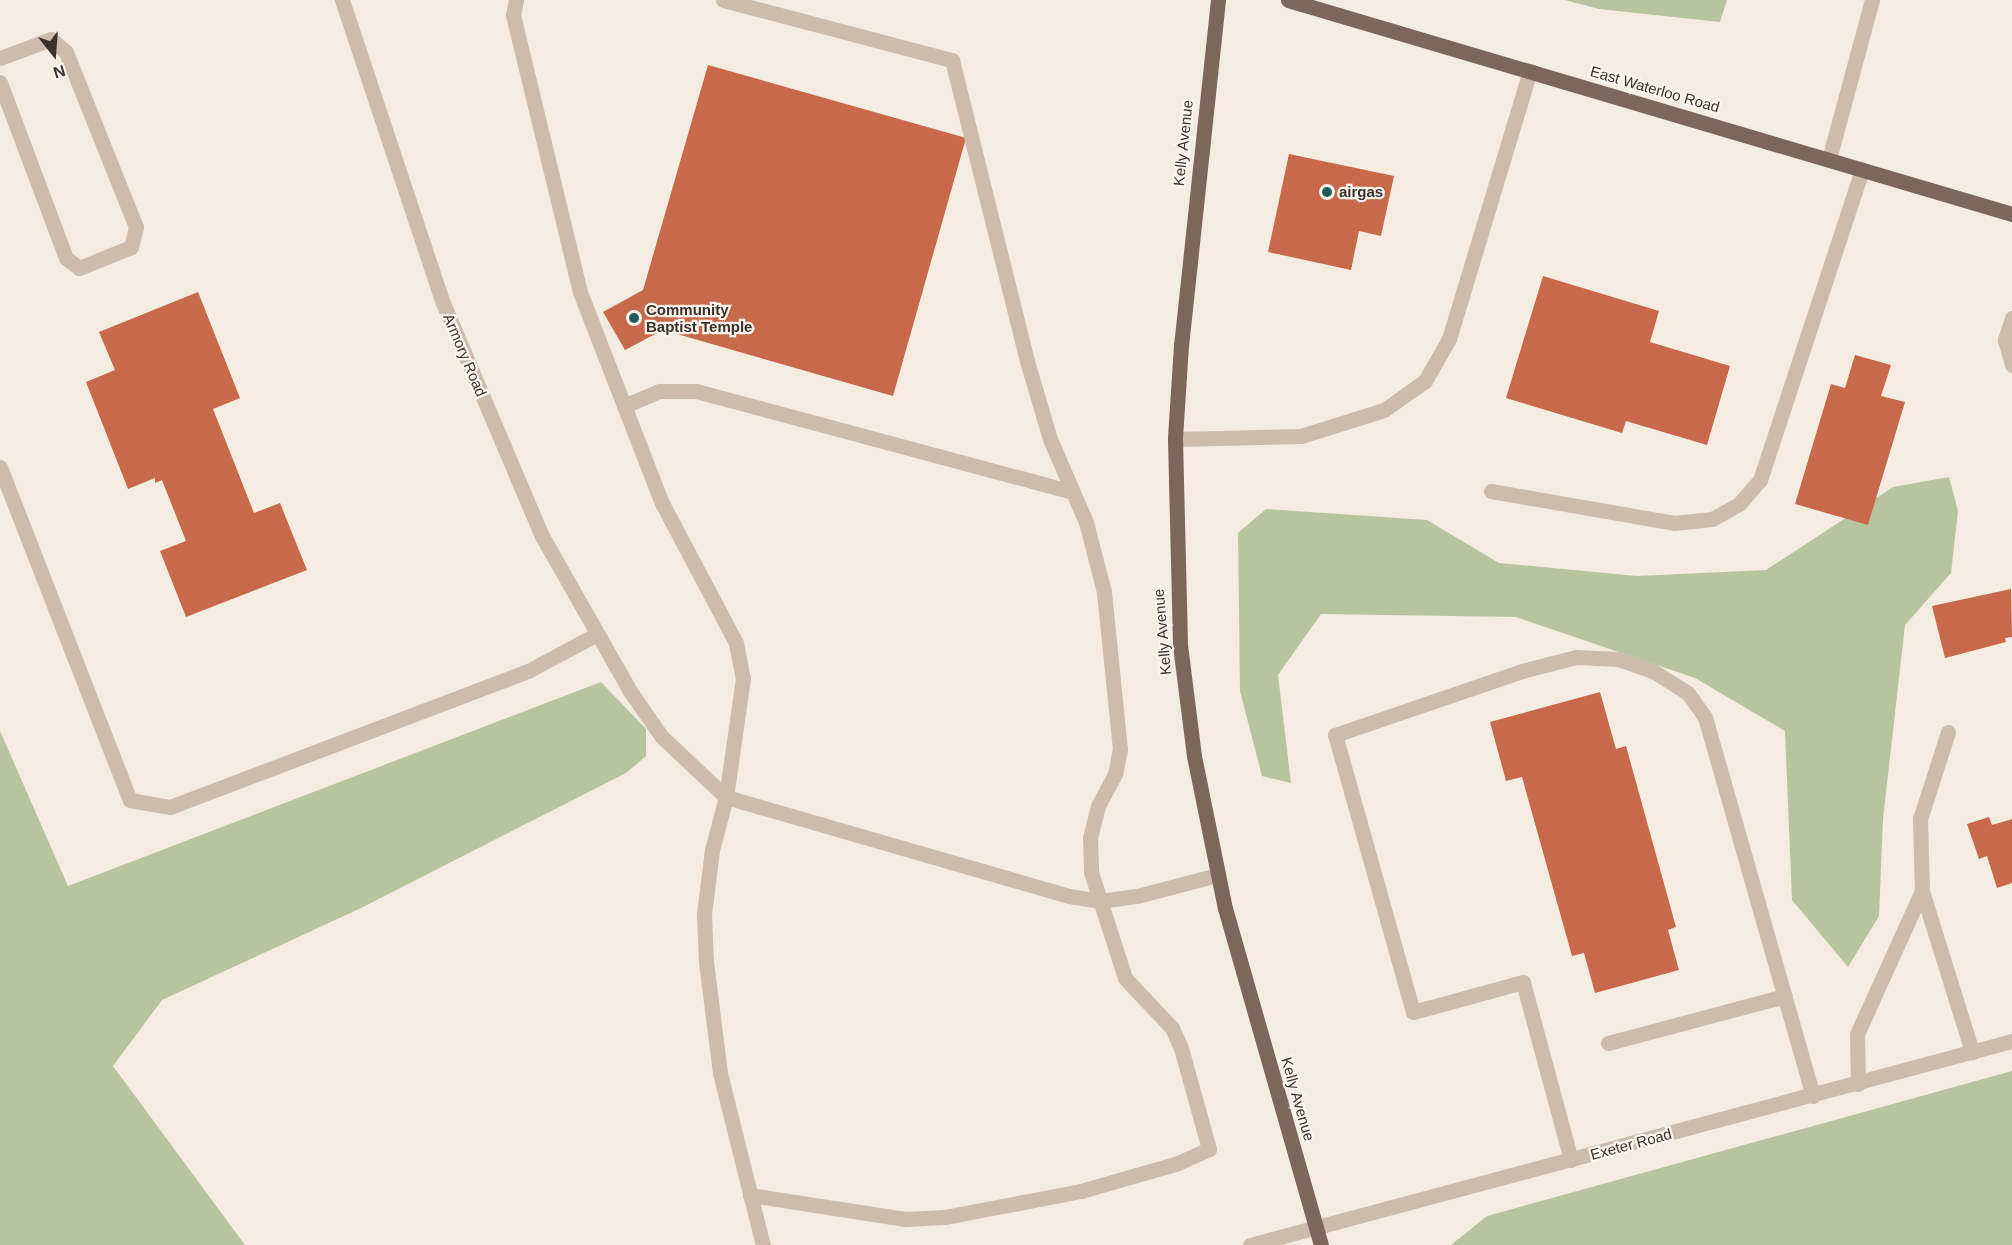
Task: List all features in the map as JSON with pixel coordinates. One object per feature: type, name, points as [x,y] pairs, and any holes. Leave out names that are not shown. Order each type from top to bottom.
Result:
[{"type":"main road","name":"Kelly Avenue","points":[[1218,0],[1183,322],[1175,439],[1180,645],[1194,756],[1217,875],[1321,1245]]},
{"type":"main road","name":"East Waterloo Road","points":[[1288,0],[2012,214]]},
{"type":"street","name":"Armory Road","points":[[342,0],[443,303],[542,536],[630,691],[662,736],[726,797]]},
{"type":"street","points":[[516,0],[513,15],[580,292],[662,503],[736,643],[742,678],[726,797],[712,850],[706,904],[706,962],[720,1073],[763,1245]]},
{"type":"street","points":[[723,0],[952,60],[1027,361],[1050,439],[1086,522],[1104,592],[1120,748],[1115,774],[1098,806],[1090,837],[1091,872],[1125,978],[1172,1028],[1209,1149],[1175,1164],[1081,1191],[945,1217],[905,1219],[750,1195]]},
{"type":"street","points":[[1828,159],[1872,0]]},
{"type":"street","points":[[0,58],[51,39],[66,52],[136,227],[131,247],[79,268],[66,258],[0,82]]},
{"type":"street","points":[[1175,439],[1301,436],[1384,410],[1425,381],[1449,339],[1530,71]]},
{"type":"street","points":[[1491,491],[1674,523],[1712,519],[1739,504],[1760,480],[1862,169]]},
{"type":"street","points":[[2012,318],[2006,340],[2012,365]]},
{"type":"street","points":[[624,406],[660,391],[696,391],[1072,492]]},
{"type":"street","points":[[0,466],[130,800],[170,807],[528,671],[597,634]]},
{"type":"street","points":[[1570,1160],[1523,982],[1413,1012],[1335,735],[1522,671],[1576,657],[1618,659],[1653,671],[1688,693],[1705,717],[1813,1096]]},
{"type":"street","points":[[1948,732],[1920,819],[1922,891],[1972,1052]]},
{"type":"street","points":[[726,797],[1069,896],[1100,901],[1137,896],[1217,875]]},
{"type":"street","points":[[1858,1084],[1857,1034],[1922,891]]},
{"type":"street","points":[[1608,1043],[1785,996]]},
{"type":"street","name":"Exeter Road","points":[[1250,1245],[2012,1041]]},
{"type":"green space","points":[[1565,0],[1727,0],[1720,22],[1599,9]]},
{"type":"green space","points":[[1949,477],[1958,511],[1951,573],[1905,625],[1883,819],[1879,916],[1848,967],[1792,900],[1785,731],[1695,678],[1516,617],[1321,614],[1278,675],[1291,783],[1262,776],[1240,691],[1238,533],[1266,509],[1427,520],[1499,563],[1637,576],[1766,570],[1893,487]]},
{"type":"green space","points":[[601,682],[646,729],[646,756],[626,773],[361,908],[162,1000],[113,1066],[245,1245],[0,1245],[0,731],[68,886]]},
{"type":"green space","points":[[2012,1071],[2012,1245],[1451,1245],[1487,1216]]},
{"type":"building","points":[[708,65],[966,138],[893,396],[663,330],[625,350],[603,312],[643,290]]},
{"type":"building","points":[[1289,154],[1394,176],[1381,236],[1359,231],[1351,270],[1268,252]]},
{"type":"building","points":[[1543,276],[1659,311],[1650,342],[1730,366],[1707,445],[1626,421],[1622,433],[1506,398]]},
{"type":"building","points":[[198,292],[240,398],[213,409],[254,513],[280,503],[307,570],[186,617],[160,551],[186,541],[162,480],[155,483],[155,478],[128,489],[86,382],[115,370],[99,332]]},
{"type":"building","points":[[1855,355],[1891,365],[1881,396],[1905,402],[1868,525],[1795,504],[1831,384],[1845,388]]},
{"type":"building","points":[[2011,589],[2012,637],[2005,638],[2006,642],[1945,658],[1932,606]]},
{"type":"building","points":[[1600,692],[1616,749],[1626,746],[1676,927],[1668,930],[1679,970],[1595,993],[1584,953],[1572,956],[1522,777],[1506,781],[1490,722]]},
{"type":"building","points":[[1989,817],[1992,825],[2012,819],[2012,883],[1997,888],[1987,856],[1979,859],[1967,824]]},
{"type":"place","name":"airgas","points":[[1327,192]]},
{"type":"place","name":"Community Baptist Temple","points":[[634,318]]}]
